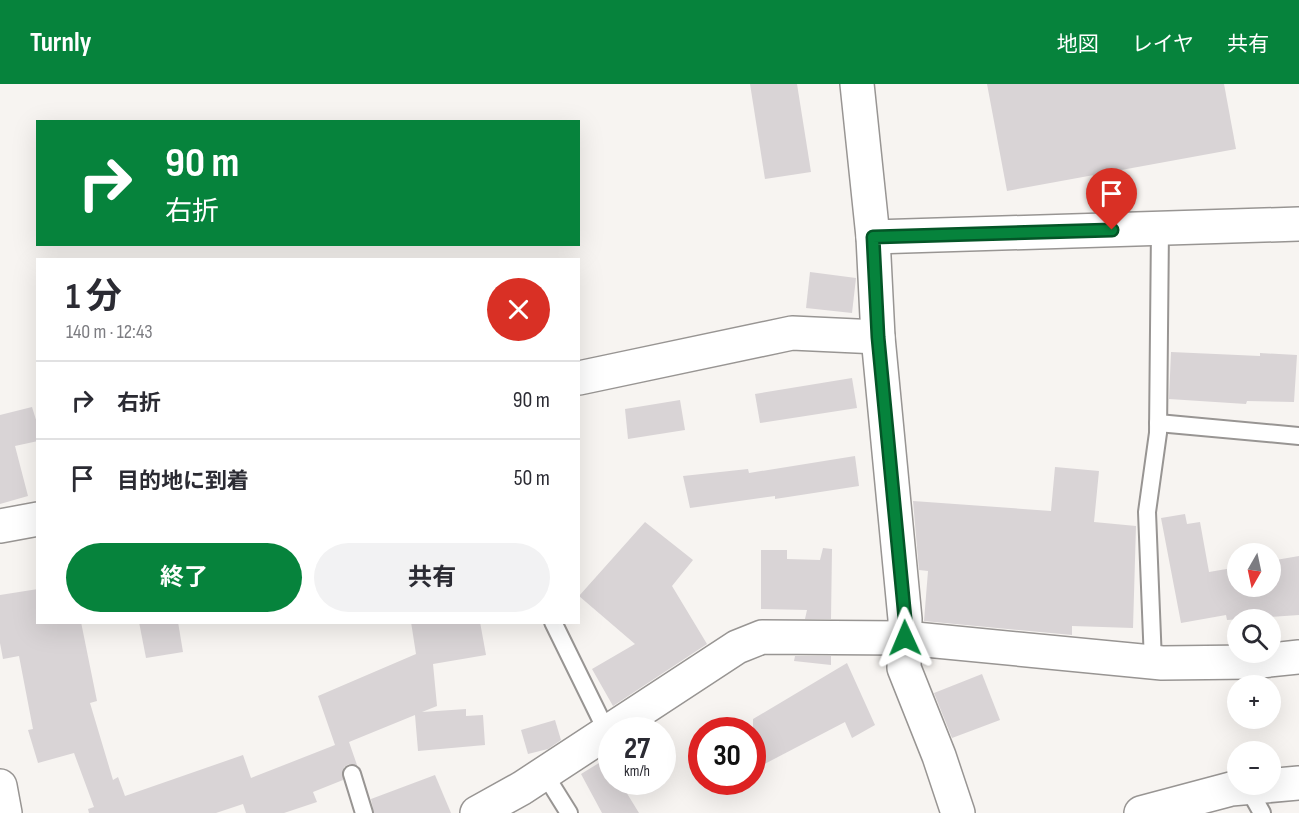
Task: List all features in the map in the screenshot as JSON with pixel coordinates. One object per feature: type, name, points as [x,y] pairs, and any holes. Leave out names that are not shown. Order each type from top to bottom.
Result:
[{"type":"street","points":[[857,84],[873,237],[878,337],[905,619],[904,668],[939,756],[958,813]]},
{"type":"street","points":[[873,237],[1299,224]]},
{"type":"street","points":[[580,378],[792,333],[878,337]]},
{"type":"street","points":[[0,526],[36,519]]},
{"type":"street","points":[[630,717],[737,647],[762,638],[905,638],[1153,662],[1251,662],[1299,657]]},
{"type":"street","points":[[477,813],[598,738]]},
{"type":"street","points":[[1141,813],[1231,789],[1255,800],[1299,783]]},
{"type":"street","points":[[0,786],[5,813]]},
{"type":"lane","points":[[1153,662],[1147,512],[1158,423],[1160,228]]},
{"type":"lane","points":[[1158,423],[1299,436]]},
{"type":"lane","points":[[554,624],[600,717]]},
{"type":"lane","points":[[544,773],[569,813]]},
{"type":"lane","points":[[352,774],[364,813]]},
{"type":"building","points":[[750,84],[797,84],[811,172],[765,179]]},
{"type":"building","points":[[987,84],[1224,84],[1236,149],[1007,191]]},
{"type":"building","points":[[810,272],[856,278],[852,313],[806,308]]},
{"type":"building","points":[[1171,352],[1260,356],[1260,353],[1297,355],[1294,402],[1247,401],[1246,404],[1169,399]]},
{"type":"building","points":[[852,378],[857,408],[760,423],[755,394]]},
{"type":"building","points":[[680,400],[685,430],[628,439],[625,409]]},
{"type":"building","points":[[32,407],[36,420],[36,441],[15,446],[28,496],[0,504],[0,415]]},
{"type":"building","points":[[855,456],[859,486],[775,499],[775,496],[690,508],[683,476],[748,469],[749,473]]},
{"type":"building","points":[[1055,467],[1099,471],[1094,522],[1136,526],[1133,628],[1072,626],[1072,635],[924,621],[928,571],[919,570],[913,501],[1051,511]]},
{"type":"building","points":[[1185,514],[1187,524],[1200,522],[1209,572],[1227,569],[1227,597],[1281,597],[1281,559],[1299,556],[1299,615],[1281,616],[1281,609],[1227,609],[1227,620],[1226,615],[1181,623],[1161,518]]},
{"type":"building","points":[[645,522],[693,560],[672,586],[707,644],[613,706],[592,669],[635,644],[580,595]]},
{"type":"building","points":[[823,548],[832,549],[831,619],[805,619],[807,610],[761,609],[761,550],[787,550],[787,559],[820,560]]},
{"type":"building","points":[[36,589],[36,624],[81,624],[97,701],[90,703],[113,780],[118,777],[125,796],[243,755],[251,778],[335,745],[318,696],[416,654],[411,624],[480,624],[486,655],[433,664],[437,706],[422,712],[466,709],[466,716],[483,715],[485,745],[418,751],[415,715],[349,742],[357,765],[349,764],[344,767],[343,780],[313,792],[317,802],[284,813],[246,813],[243,804],[216,813],[89,813],[88,809],[94,807],[74,753],[38,763],[28,730],[33,729],[19,656],[3,659],[0,643],[0,595]]},
{"type":"building","points":[[139,624],[178,624],[183,652],[146,658]]},
{"type":"building","points":[[795,656],[831,656],[831,665],[794,661]]},
{"type":"building","points":[[847,663],[875,725],[852,738],[845,722],[766,763],[766,717],[756,717]]},
{"type":"building","points":[[982,674],[1000,720],[952,738],[934,693]]},
{"type":"building","points":[[555,720],[561,740],[548,749],[528,754],[521,730]]},
{"type":"building","points":[[598,764],[598,795],[628,795],[639,813],[602,813],[581,774]]},
{"type":"building","points":[[435,775],[451,813],[374,813],[371,799]]},
{"type":"route","points":[[905,638],[878,337],[873,237],[1112,230]]}]
